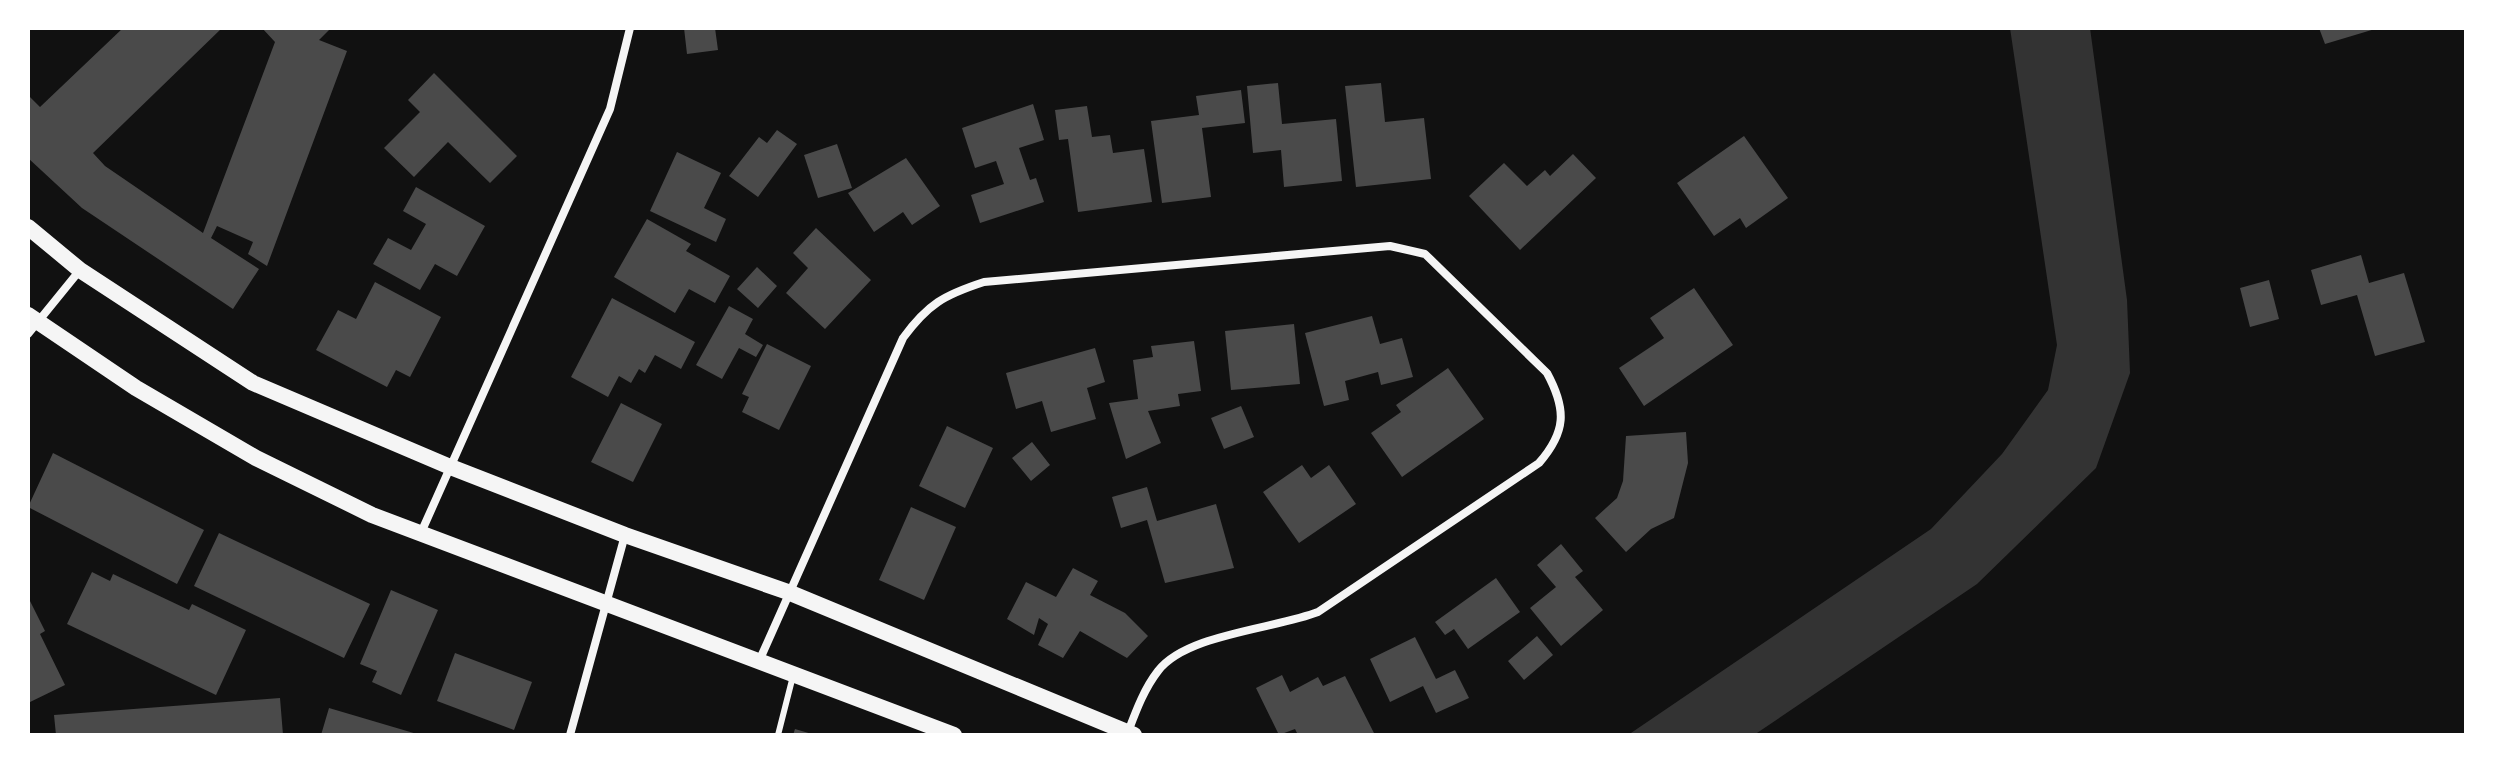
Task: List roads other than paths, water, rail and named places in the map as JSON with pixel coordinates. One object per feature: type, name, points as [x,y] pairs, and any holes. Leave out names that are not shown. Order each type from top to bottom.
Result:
[{"type":"main road","points":[[28,227],[80,270],[253,383],[448,466],[625,535],[788,592],[1130,734]]},
{"type":"main road","points":[[32,324],[256,458],[420,536],[760,659],[954,735]]},
{"type":"street","points":[[420,536],[448,466],[610,109],[630,28]]},
{"type":"street","points":[[760,659],[903,338],[920,314],[946,294],[984,282],[1390,246],[1425,254],[1547,373],[1558,392],[1562,415],[1556,443],[1539,463],[1318,612],[1292,622],[1201,644],[1172,656],[1142,696],[1130,734]]},
{"type":"street","points":[[32,324],[80,270]]},
{"type":"street","points":[[570,735],[625,535]]},
{"type":"lane","points":[[778,735],[794,673]]}]
